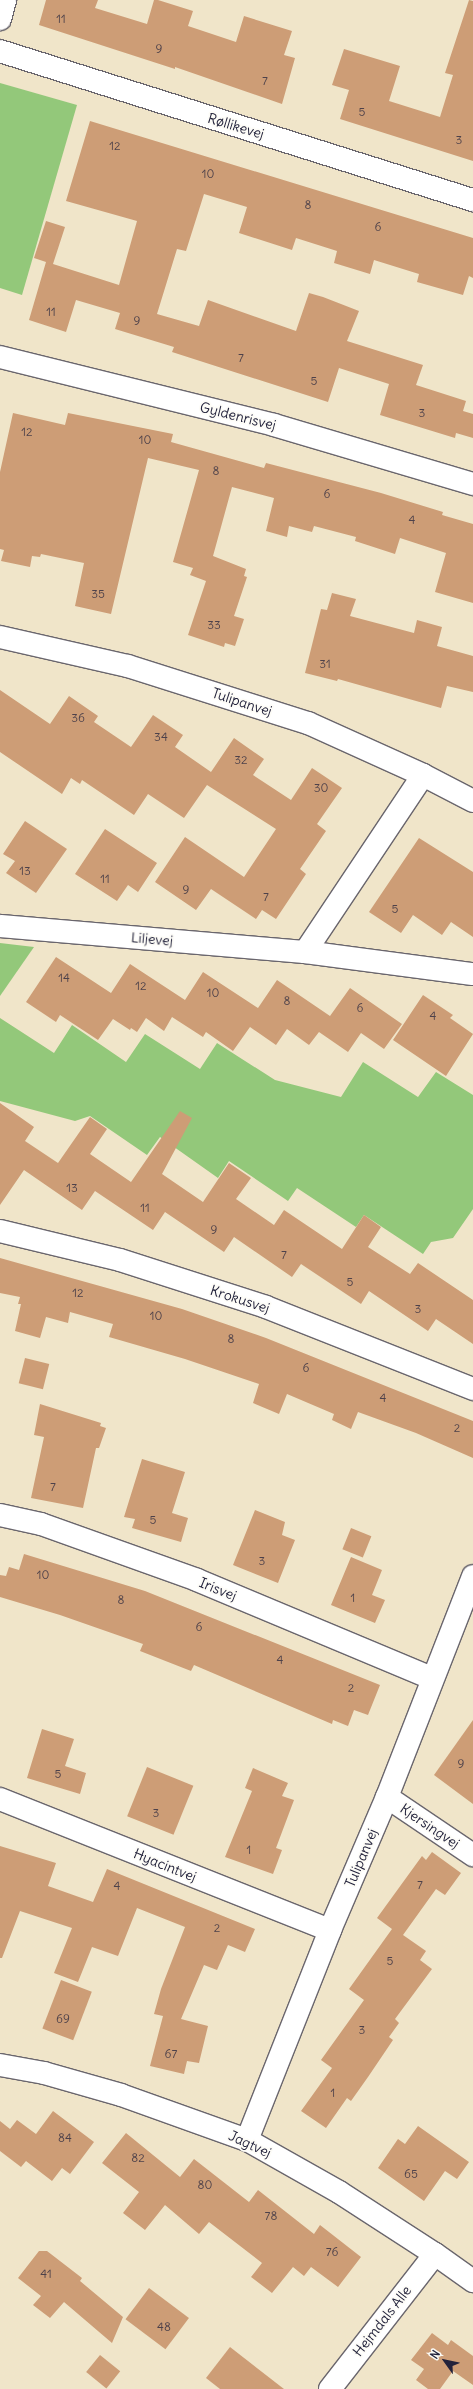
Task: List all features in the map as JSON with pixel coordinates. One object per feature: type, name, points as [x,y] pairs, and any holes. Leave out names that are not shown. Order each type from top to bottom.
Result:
[{"type":"street","points":[[0,19],[5,0]]},
{"type":"street","name":"Røllikevej","points":[[0,51],[473,200]]},
{"type":"street","name":"Gyldenrisvej","points":[[0,357],[274,425],[473,484]]},
{"type":"street","name":"Tulipanvej","points":[[0,637],[128,666],[308,723],[423,775],[473,801]]},
{"type":"street","points":[[305,952],[423,775]]},
{"type":"street","name":"Liljevej","points":[[0,926],[305,952],[473,974]]},
{"type":"street","name":"Krokusvej","points":[[0,1231],[120,1260],[266,1307],[473,1389]]},
{"type":"street","name":"Irisvej","points":[[0,1515],[41,1524],[197,1580],[432,1678]]},
{"type":"street","name":"Tulipanvej","points":[[247,2140],[330,1930],[387,1797],[432,1678],[473,1576]]},
{"type":"street","name":"Kjersingvej","points":[[387,1797],[473,1855]]},
{"type":"street","name":"Hyacintvej","points":[[0,1799],[330,1930]]},
{"type":"street","name":"Jagtvej","points":[[0,2065],[44,2073],[121,2095],[247,2140],[339,2192],[435,2254],[473,2281]]},
{"type":"street","name":"Hejmdals Alle","points":[[330,2389],[435,2254]]},
{"type":"green space","points":[[0,83],[77,105],[22,295],[0,288]]},
{"type":"green space","points":[[0,943],[34,947],[0,996]]},
{"type":"green space","points":[[0,1018],[54,1053],[72,1025],[126,1062],[145,1034],[200,1069],[217,1043],[275,1080],[341,1097],[363,1062],[418,1097],[436,1072],[473,1095],[473,1209],[453,1238],[431,1242],[423,1254],[364,1215],[356,1227],[297,1188],[288,1201],[229,1161],[218,1178],[160,1137],[147,1155],[90,1116],[75,1121],[0,1101]]},
{"type":"building","points":[[46,0],[98,0],[95,8],[147,24],[154,0],[158,0],[193,11],[188,26],[236,42],[244,16],[292,31],[284,55],[295,58],[282,104],[175,67],[175,69],[39,25]]},
{"type":"building","points":[[469,0],[473,1],[473,161],[340,119],[349,90],[332,85],[344,49],[400,66],[389,101],[440,117],[453,75],[445,73]]},
{"type":"building","points":[[90,121],[473,238],[473,278],[469,276],[463,295],[417,282],[419,274],[374,260],[370,274],[334,263],[337,251],[296,238],[292,250],[239,233],[247,207],[204,194],[186,251],[177,249],[157,314],[199,326],[208,300],[296,331],[309,293],[359,311],[347,341],[423,365],[416,385],[466,401],[463,411],[473,414],[473,438],[456,433],[455,438],[380,415],[389,384],[339,368],[328,402],[172,352],[174,347],[115,329],[120,313],[76,300],[66,332],[29,320],[46,262],[34,258],[46,221],[65,227],[53,264],[119,285],[137,221],[66,201]]},
{"type":"building","points":[[13,413],[65,425],[68,413],[173,434],[171,442],[264,468],[266,463],[381,493],[443,512],[442,515],[473,524],[473,603],[435,592],[446,553],[400,538],[395,554],[355,541],[356,537],[314,526],[312,532],[289,526],[287,537],[266,531],[274,498],[232,487],[213,556],[246,569],[244,576],[247,577],[234,616],[244,619],[235,646],[225,643],[224,647],[188,635],[206,581],[190,575],[193,568],[173,562],[199,470],[148,458],[111,614],[75,606],[84,563],[41,554],[40,557],[32,556],[30,567],[1,561],[4,550],[0,549],[0,472]]},
{"type":"building","points":[[332,593],[356,599],[350,616],[414,633],[417,620],[442,627],[437,646],[473,656],[473,692],[447,686],[441,708],[338,679],[337,681],[305,673],[321,609],[327,610]]},
{"type":"building","points":[[0,690],[50,724],[69,696],[98,716],[94,722],[131,747],[153,715],[183,735],[175,747],[211,772],[234,738],[264,759],[253,775],[291,800],[312,768],[342,788],[317,824],[326,831],[300,869],[306,874],[276,919],[262,910],[256,919],[211,889],[196,910],[155,882],[185,837],[244,877],[276,829],[207,785],[184,818],[148,794],[134,815],[82,780],[80,784],[71,778],[62,794],[0,752]]},
{"type":"building","points":[[25,821],[67,849],[36,893],[6,873],[15,861],[3,854]]},
{"type":"building","points":[[105,829],[157,863],[138,892],[128,885],[117,901],[75,874]]},
{"type":"building","points":[[419,838],[473,872],[473,937],[451,922],[442,935],[413,915],[401,933],[369,912]]},
{"type":"building","points":[[56,957],[111,993],[130,964],[185,1000],[203,972],[258,1008],[277,980],[330,1016],[350,988],[402,1024],[384,1049],[361,1033],[348,1052],[319,1032],[309,1045],[287,1029],[276,1045],[250,1027],[233,1051],[206,1032],[203,1037],[172,1017],[164,1031],[146,1018],[137,1032],[131,1028],[130,1030],[113,1019],[98,1040],[60,1015],[56,1022],[26,1002]]},
{"type":"building","points":[[423,995],[453,1015],[450,1018],[473,1034],[446,1076],[393,1040]]},
{"type":"building","points":[[0,1103],[34,1127],[25,1141],[58,1163],[90,1117],[107,1129],[90,1154],[131,1182],[180,1111],[192,1118],[162,1174],[203,1202],[229,1163],[251,1178],[236,1199],[274,1225],[284,1210],[342,1249],[364,1215],[381,1227],[368,1247],[410,1274],[418,1263],[473,1300],[473,1344],[436,1319],[428,1331],[369,1291],[361,1304],[301,1264],[292,1277],[234,1237],[224,1252],[165,1212],[153,1230],[95,1191],[82,1210],[24,1170],[0,1205]]},
{"type":"building","points":[[0,1258],[182,1309],[266,1338],[473,1421],[473,1458],[416,1433],[358,1412],[351,1429],[332,1420],[334,1414],[287,1394],[279,1414],[253,1403],[259,1384],[185,1359],[109,1337],[113,1324],[70,1312],[68,1323],[46,1317],[40,1338],[15,1331],[21,1304],[18,1304],[20,1297],[0,1293]]},
{"type":"building","points":[[25,1358],[49,1364],[43,1389],[19,1383]]},
{"type":"building","points":[[40,1404],[101,1423],[100,1426],[106,1428],[99,1448],[96,1448],[83,1508],[31,1498],[44,1437],[34,1435]]},
{"type":"building","points":[[142,1459],[185,1472],[172,1513],[188,1518],[181,1542],[132,1528],[135,1519],[124,1517]]},
{"type":"building","points":[[255,1510],[285,1522],[282,1535],[295,1540],[278,1583],[233,1565]]},
{"type":"building","points":[[351,1528],[371,1536],[363,1558],[342,1549]]},
{"type":"building","points":[[24,1554],[145,1591],[380,1685],[368,1715],[354,1710],[348,1726],[333,1720],[332,1724],[194,1665],[191,1671],[140,1651],[143,1644],[60,1615],[0,1597],[0,1575],[6,1576],[9,1567],[19,1570]]},
{"type":"building","points":[[351,1557],[382,1570],[372,1595],[385,1600],[375,1623],[331,1605]]},
{"type":"building","points":[[473,1720],[473,1804],[434,1775]]},
{"type":"building","points":[[42,1729],[74,1739],[65,1766],[86,1773],[80,1794],[27,1778]]},
{"type":"building","points":[[147,1767],[193,1786],[174,1835],[127,1816]]},
{"type":"building","points":[[253,1768],[288,1783],[282,1796],[294,1800],[276,1848],[282,1850],[273,1874],[225,1857],[252,1791],[245,1788]]},
{"type":"building","points":[[0,1846],[56,1863],[48,1886],[93,1902],[107,1869],[255,1929],[245,1952],[228,1945],[217,1970],[204,1965],[181,2019],[208,2026],[199,2063],[187,2061],[184,2074],[150,2066],[163,2016],[154,2014],[161,1989],[185,1927],[137,1908],[118,1956],[92,1947],[78,1982],[54,1973],[72,1928],[20,1911],[2,1958],[0,1958]]},
{"type":"building","points":[[432,1852],[461,1873],[445,1895],[436,1889],[403,1935],[426,1951],[420,1960],[432,1969],[395,2019],[399,2023],[389,2037],[393,2040],[351,2101],[347,2098],[326,2128],[301,2111],[332,2068],[321,2060],[364,2000],[349,1989],[392,1929],[377,1918],[422,1856],[426,1860]]},
{"type":"building","points":[[61,1980],[92,1992],[73,2040],[42,2029]]},
{"type":"building","points":[[53,2111],[94,2142],[70,2174],[62,2168],[52,2181],[26,2161],[21,2167],[0,2151],[0,2121],[10,2129],[17,2120],[36,2134]]},
{"type":"building","points":[[418,2126],[469,2162],[457,2179],[445,2171],[424,2201],[378,2168],[398,2139],[405,2144]]},
{"type":"building","points":[[126,2133],[180,2177],[194,2159],[249,2202],[258,2190],[314,2234],[320,2225],[361,2257],[338,2287],[311,2267],[304,2276],[293,2267],[272,2293],[251,2277],[262,2263],[209,2222],[199,2234],[165,2205],[145,2230],[123,2213],[139,2192],[102,2163]]},
{"type":"building","points":[[39,2251],[47,2251],[82,2278],[80,2281],[123,2317],[112,2343],[64,2302],[50,2318],[33,2305],[41,2296],[18,2278]]},
{"type":"building","points":[[149,2288],[189,2318],[165,2349],[126,2319]]},
{"type":"building","points":[[432,2333],[448,2345],[451,2340],[473,2356],[473,2385],[453,2371],[440,2389],[428,2389],[416,2380],[424,2369],[411,2360]]},
{"type":"building","points":[[230,2347],[284,2389],[220,2389],[206,2378]]},
{"type":"building","points":[[100,2355],[120,2371],[106,2388],[86,2372]]}]
